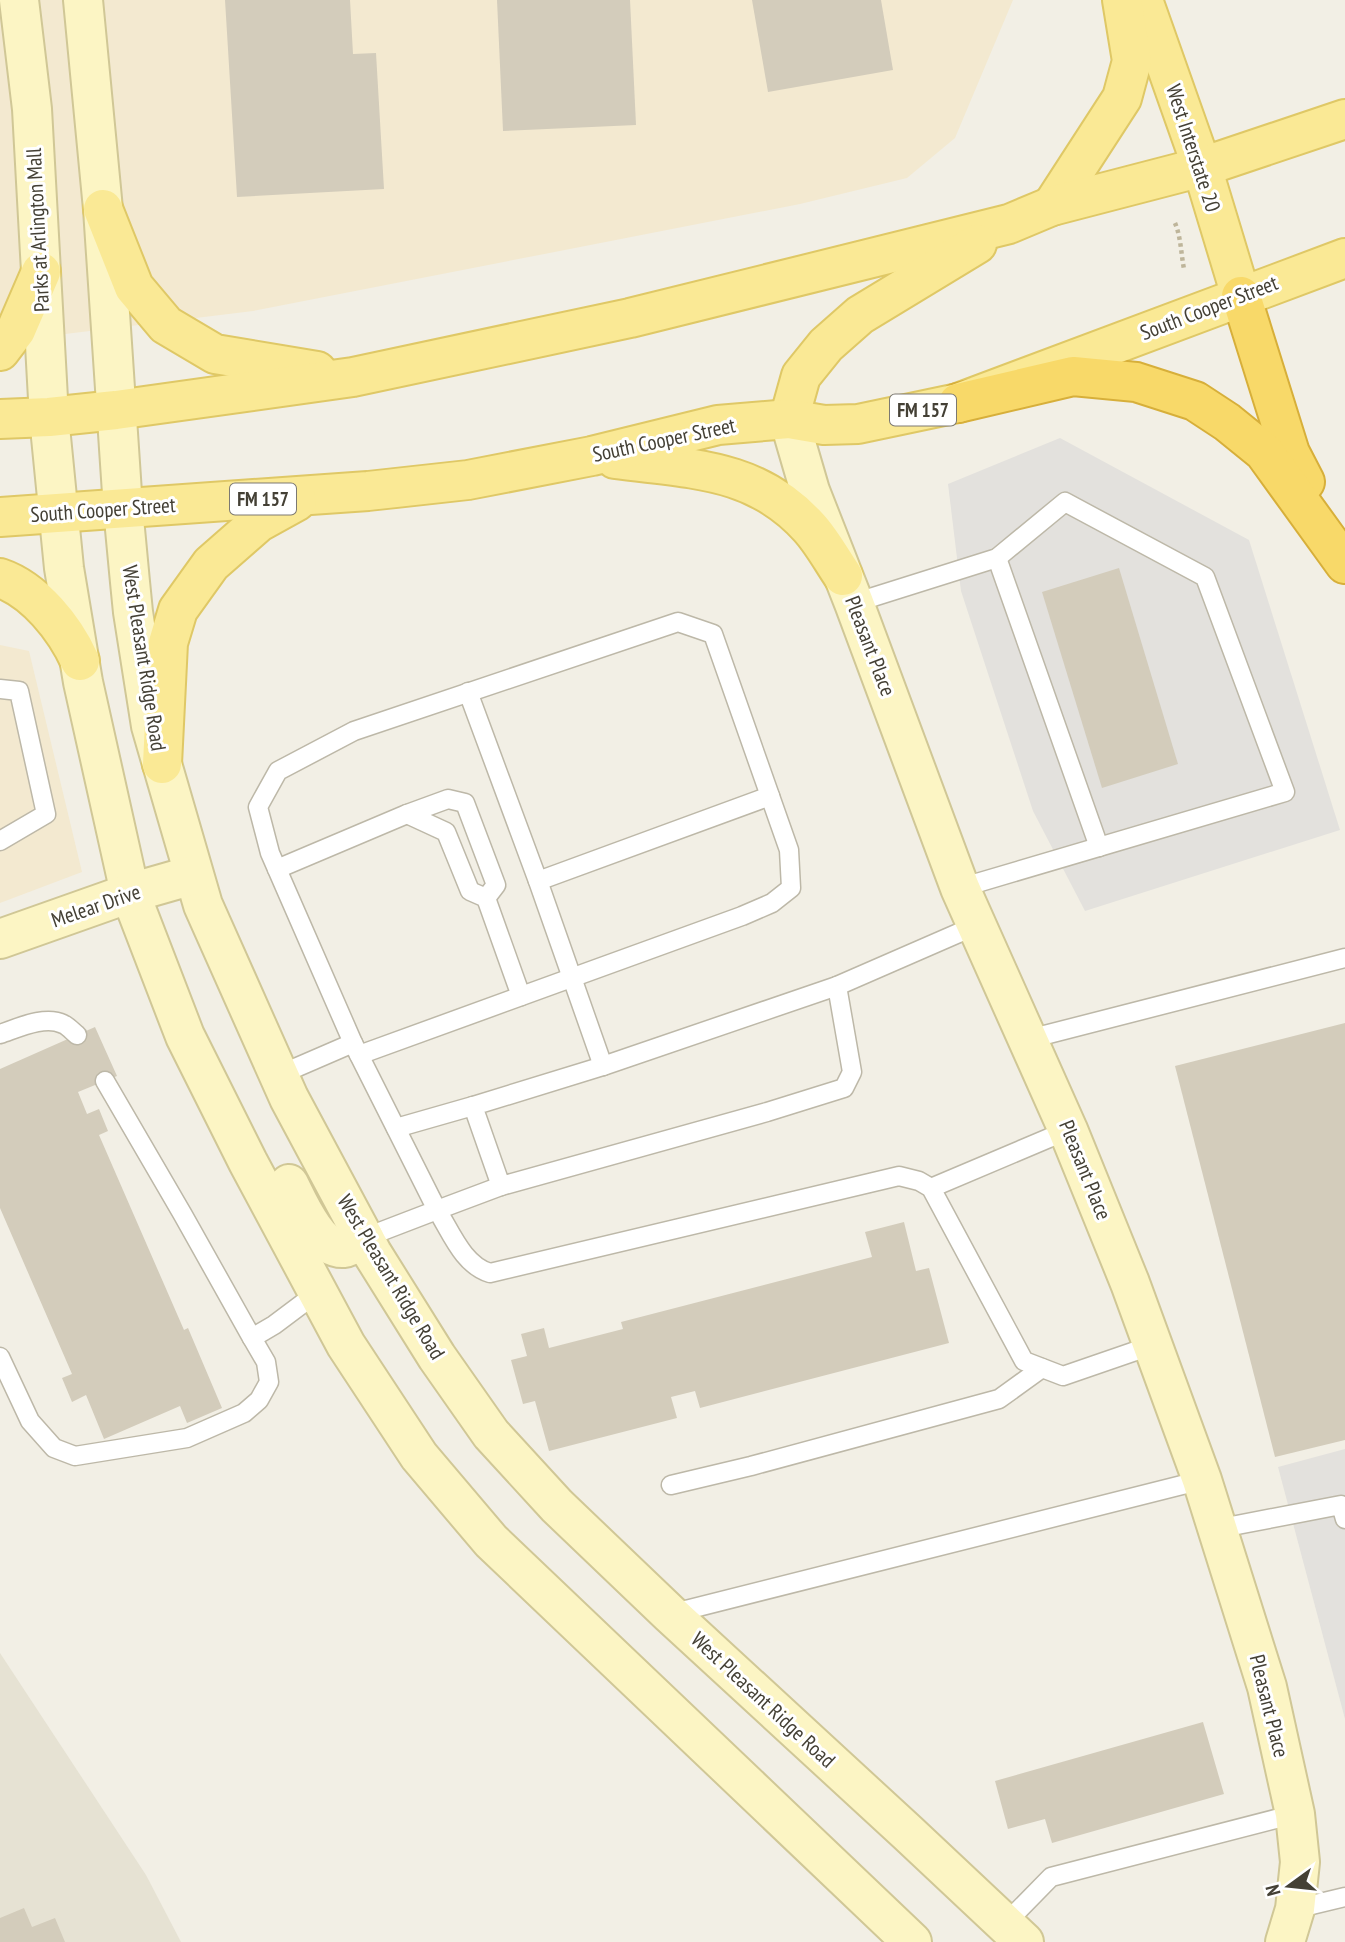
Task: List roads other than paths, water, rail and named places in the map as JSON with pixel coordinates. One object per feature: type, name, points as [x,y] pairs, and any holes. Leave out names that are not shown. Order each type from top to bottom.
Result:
[{"type":"highway","points":[[1241,296],[1290,453],[1345,564]]},
{"type":"highway","points":[[958,403],[1073,376],[1136,383],[1195,401],[1227,422],[1264,452],[1345,564]]},
{"type":"main road","points":[[1052,206],[1122,98],[1132,61],[1122,0]]},
{"type":"main road","name":"West Interstate 20","points":[[1143,0],[1202,167],[1241,296]]},
{"type":"main road","points":[[789,419],[801,376],[826,345],[860,315],[1009,224],[1052,206],[1202,167],[1345,119]]},
{"type":"main road","points":[[103,209],[134,287],[166,325],[215,354],[353,377]]},
{"type":"main road","points":[[0,419],[116,410],[353,377],[630,318],[1009,224]]},
{"type":"main road","name":"South Cooper Street","points":[[0,517],[306,496],[468,480],[592,456],[718,425],[789,419],[824,425],[858,424],[958,403],[1345,258]]},
{"type":"main road","points":[[0,351],[16,330],[41,272]]},
{"type":"main road","points":[[592,456],[710,471],[747,481],[782,501],[810,528],[849,590]]},
{"type":"main road","points":[[162,764],[168,643],[178,610],[211,564],[259,522],[306,496]]},
{"type":"main road","points":[[0,578],[30,594],[74,647],[80,661]]},
{"type":"street","name":"Parks at Arlington Mall","points":[[19,0],[32,109],[48,417],[58,514]]},
{"type":"street","points":[[72,0],[86,39]]},
{"type":"street","points":[[83,0],[103,209],[116,410]]},
{"type":"street","name":"West Pleasant Ridge Road","points":[[116,410],[133,612],[151,726],[193,875],[203,905],[289,1097],[364,1238],[437,1357],[491,1434],[557,1506],[1014,1933]]},
{"type":"street","name":"Pleasant Place","points":[[789,419],[810,491],[960,888],[1068,1130],[1130,1283],[1202,1480],[1267,1687],[1295,1814],[1300,1863],[1290,1925]]},
{"type":"street","points":[[58,514],[80,661],[130,893],[185,1036],[247,1162],[346,1345],[419,1456],[491,1541],[912,1942]]},
{"type":"street","name":"Melear Drive","points":[[0,939],[130,893],[193,875]]},
{"type":"street","points":[[219,1105],[259,1125],[301,1209],[318,1235],[330,1245],[345,1248],[364,1238]]},
{"type":"lane","points":[[849,590],[997,558],[1065,502],[1205,577],[1285,792],[960,888]]},
{"type":"lane","points":[[997,558],[1099,847]]},
{"type":"lane","points":[[279,1075],[356,1049],[522,996],[742,916],[772,903],[791,888],[789,850],[713,634],[678,622],[354,731],[278,771],[258,807],[277,869],[356,1049],[437,1210],[468,1261],[489,1273],[900,1176],[919,1181],[931,1188],[1024,1362],[1063,1376],[1153,1345]]},
{"type":"lane","points":[[0,689],[19,691],[46,814],[0,841]]},
{"type":"lane","points":[[468,692],[603,1066]]},
{"type":"lane","points":[[538,881],[770,796]]},
{"type":"lane","points":[[277,869],[448,799],[465,803],[496,885],[486,898]]},
{"type":"lane","points":[[407,814],[446,832],[470,891],[486,898],[522,996]]},
{"type":"lane","points":[[396,1128],[603,1066],[838,986],[976,925]]},
{"type":"lane","points":[[1029,1039],[1345,958]]},
{"type":"lane","points":[[364,1238],[501,1186],[844,1088],[852,1072],[838,986]]},
{"type":"lane","points":[[0,1034],[47,1021],[63,1024],[77,1035]]},
{"type":"lane","points":[[0,1357],[30,1421],[54,1447],[75,1456],[187,1438],[244,1413],[259,1400],[269,1382],[266,1362],[105,1081]]},
{"type":"lane","points":[[473,1106],[501,1186]]},
{"type":"lane","points":[[931,1188],[1068,1130]]},
{"type":"lane","points":[[252,1338],[318,1292]]},
{"type":"lane","points":[[671,1485],[999,1399],[1042,1368]]},
{"type":"lane","points":[[670,1614],[1202,1480]]},
{"type":"lane","points":[[1216,1529],[1344,1509]]},
{"type":"lane","points":[[1014,1933],[1051,1877],[1295,1814]]},
{"type":"lane","points":[[1290,1925],[1345,1897]]}]
